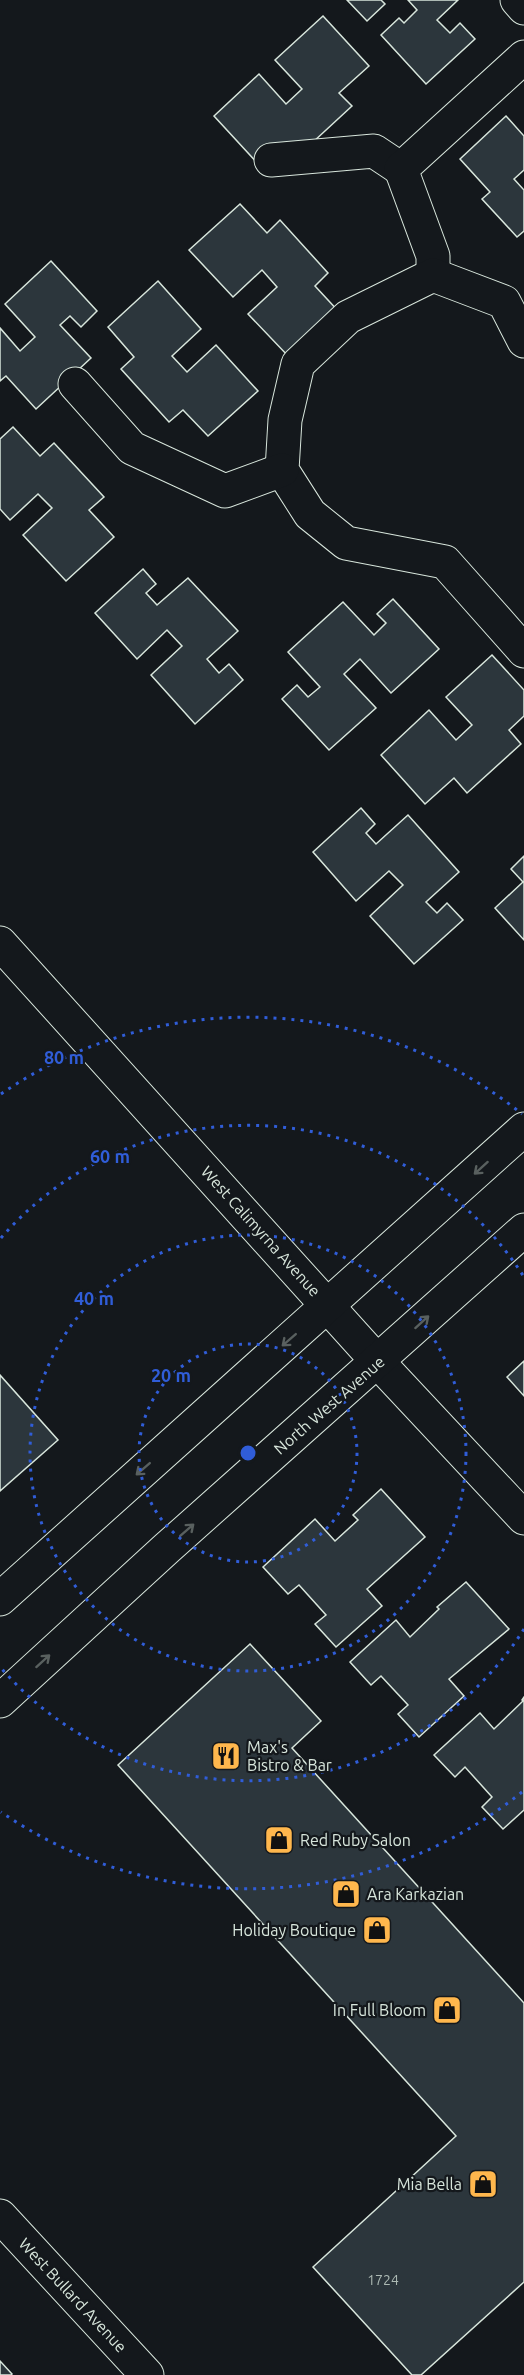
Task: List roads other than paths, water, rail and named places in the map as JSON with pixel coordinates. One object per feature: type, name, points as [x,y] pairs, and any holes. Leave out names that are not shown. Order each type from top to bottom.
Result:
[{"type":"main road","points":[[517,0],[524,8]]},
{"type":"main road","points":[[401,169],[524,57]]},
{"type":"main road","points":[[271,160],[374,151],[401,169],[434,256],[433,276]]},
{"type":"main road","points":[[524,341],[504,302],[433,276],[348,317],[298,364],[285,420],[282,470],[310,514],[346,543],[445,562],[524,651]]},
{"type":"main road","points":[[75,384],[132,448],[225,491],[282,470]]},
{"type":"main road","name":"West Calimyrna Avenue","points":[[0,943],[378,1362],[524,1518]]},
{"type":"main road","points":[[0,1599],[524,1128]]},
{"type":"main road","name":"North West Avenue","points":[[0,1701],[167,1548],[524,1230]]},
{"type":"main road","name":"West Bullard Avenue","points":[[0,2216],[147,2375]]},
{"type":"place","name":"Max's Bistro & Bar","points":[[226,1756]]},
{"type":"place","name":"Red Ruby Salon","points":[[279,1840]]},
{"type":"place","name":"Ara Karkazian","points":[[346,1894]]},
{"type":"place","name":"Holiday Boutique","points":[[377,1930]]},
{"type":"place","name":"In Full Bloom","points":[[447,2010]]},
{"type":"place","name":"Mia Bella","points":[[483,2184]]}]
